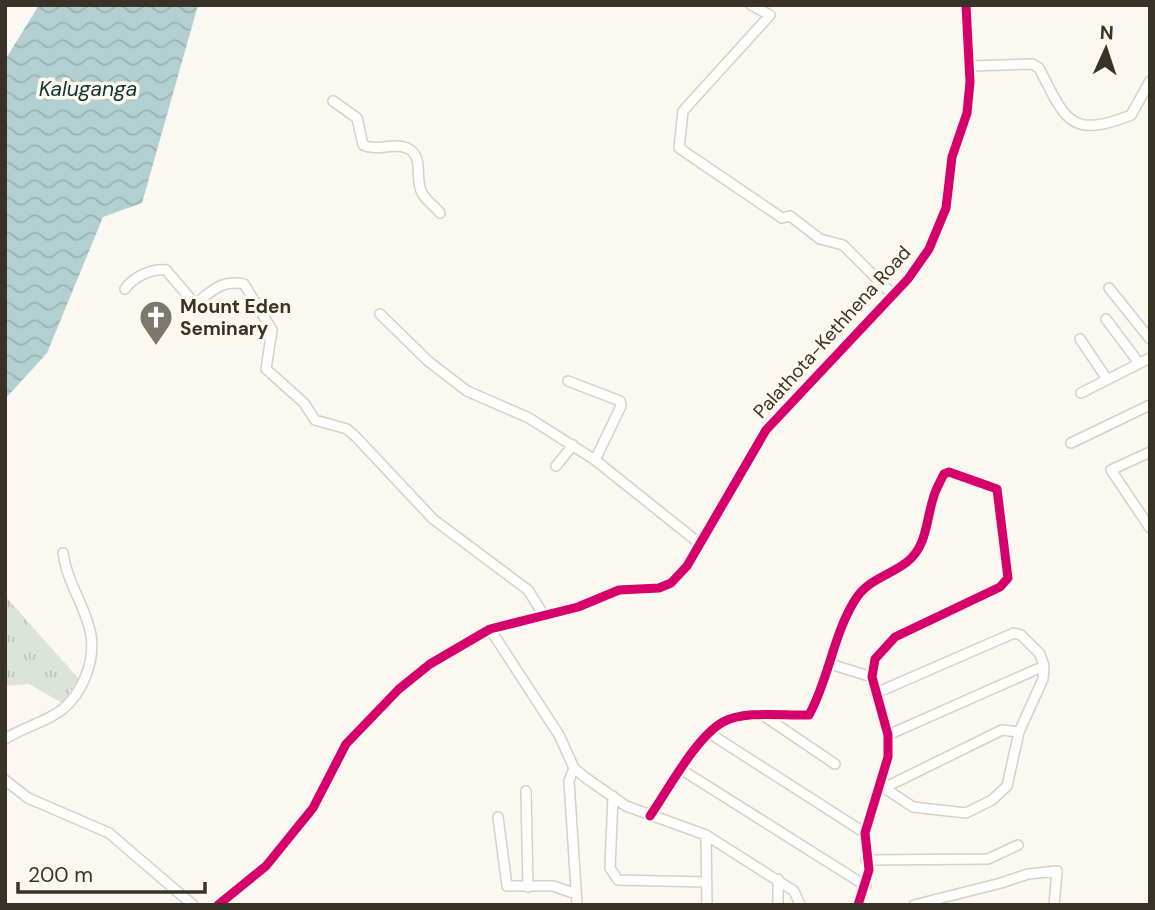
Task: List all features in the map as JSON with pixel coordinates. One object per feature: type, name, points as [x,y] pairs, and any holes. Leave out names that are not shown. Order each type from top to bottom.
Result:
[{"type":"street","points":[[751,5],[770,15],[683,111],[679,148],[782,218],[790,216],[820,239],[843,245],[893,295]]},
{"type":"street","name":"Palathota-Kethhena Road","points":[[218,905],[266,866],[313,807],[345,744],[399,689],[430,664],[490,629],[578,607],[619,590],[659,588],[671,583],[687,566],[766,430],[922,261],[941,224],[952,157],[967,113],[966,5]]},
{"type":"street","points":[[968,66],[1032,64],[1039,68],[1062,113],[1070,120],[1093,128],[1130,115],[1150,81]]},
{"type":"street","points":[[333,101],[357,118],[363,145],[373,149],[400,146],[413,152],[417,160],[420,191],[440,214]]},
{"type":"street","points":[[125,289],[131,280],[159,269],[166,270],[195,304],[220,284],[231,281],[244,284],[272,330],[266,369],[303,403],[316,420],[347,429],[433,519],[528,590],[543,614]]},
{"type":"street","points":[[1109,288],[1150,339]]},
{"type":"street","points":[[380,314],[428,361],[467,391],[528,418],[596,460],[699,543]]},
{"type":"street","points":[[1106,319],[1139,363]]},
{"type":"street","points":[[1080,339],[1107,379]]},
{"type":"street","points":[[1081,393],[1150,358]]},
{"type":"street","points":[[568,381],[620,401],[621,406],[596,460]]},
{"type":"street","points":[[1071,443],[1150,405]]},
{"type":"street","points":[[556,467],[573,445]]},
{"type":"street","points":[[1150,452],[1111,470],[1150,528]]},
{"type":"street","points":[[650,816],[709,733],[724,721],[764,716],[809,715],[856,598],[878,577],[907,562],[922,543],[933,498],[944,474],[949,472],[996,489],[1008,578],[1000,587],[895,637],[875,659],[872,677],[888,735],[888,757],[883,786],[865,833],[869,870],[858,905]]},
{"type":"street","points":[[5,739],[62,709],[79,692],[87,673],[91,636],[66,574],[63,553]]},
{"type":"street","points":[[490,629],[559,735],[574,768],[613,796],[650,816],[706,835],[778,879],[794,891],[800,905]]},
{"type":"street","points":[[876,693],[1014,633],[1021,635],[1040,654],[1044,666],[1043,679],[1019,732],[1007,786],[992,800],[966,813],[914,807],[883,786]]},
{"type":"street","points":[[830,664],[872,677]]},
{"type":"street","points":[[888,735],[1044,666]]},
{"type":"street","points":[[764,716],[835,764]]},
{"type":"street","points":[[883,786],[1002,730],[1019,732]]},
{"type":"street","points":[[709,733],[865,833]]},
{"type":"street","points":[[574,768],[569,781],[577,905]]},
{"type":"street","points":[[682,771],[866,886]]},
{"type":"street","points":[[5,780],[39,804],[109,833],[193,905]]},
{"type":"street","points":[[526,792],[528,887]]},
{"type":"street","points":[[613,796],[610,868],[618,880],[707,882]]},
{"type":"street","points":[[498,817],[507,886],[553,886],[576,894]]},
{"type":"street","points":[[706,835],[707,905]]},
{"type":"street","points":[[866,860],[988,859],[1018,845]]},
{"type":"street","points":[[914,905],[1028,874],[1057,871],[1054,905]]},
{"type":"street","points":[[778,879],[778,905]]},
{"type":"green space","points":[[5,596],[79,679],[62,703],[29,684],[5,686]]},
{"type":"water","name":"Kaluganga","points":[[39,5],[198,5],[142,203],[103,217],[47,353],[5,399],[5,60]]},
{"type":"cycle path","points":[[218,905],[266,866],[313,808],[346,744],[399,689],[430,664],[490,629],[578,607],[619,590],[659,588],[671,583],[687,566],[766,430],[908,279],[929,249],[946,208],[952,157],[967,113],[970,82],[966,5]]},
{"type":"cycle path","points":[[650,816],[693,751],[723,722],[753,715],[809,715],[822,687],[841,628],[855,600],[866,587],[907,562],[919,549],[934,496],[944,474],[949,472],[997,489],[1008,578],[1000,587],[895,637],[875,659],[872,677],[888,735],[888,757],[865,833],[869,870],[858,905]]},
{"type":"place","name":"Mount Eden Seminary","points":[[156,347]]}]
